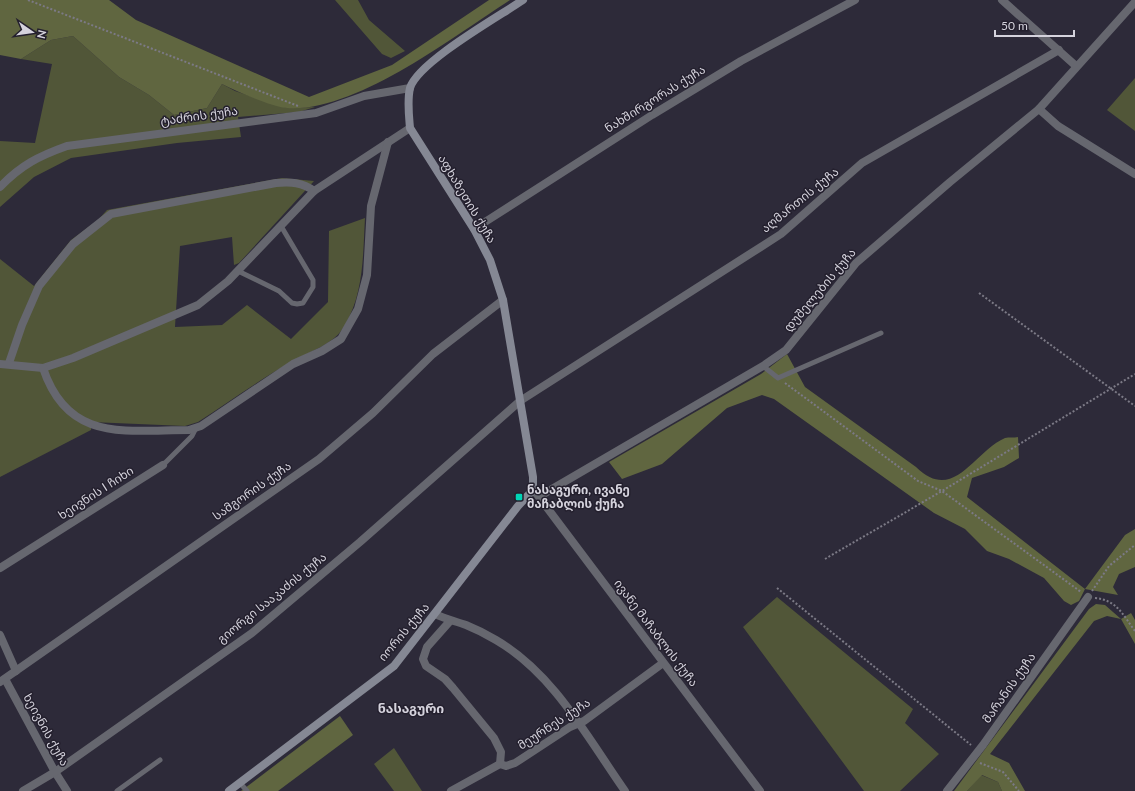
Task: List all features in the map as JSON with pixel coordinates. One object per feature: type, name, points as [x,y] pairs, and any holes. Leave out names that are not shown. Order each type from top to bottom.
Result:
[{"type":"street","points":[[0,364],[9,363],[43,368],[73,358],[198,305],[228,281],[314,191],[410,128],[410,88],[416,77],[429,62],[523,0]]},
{"type":"street","name":"ნახშირგორას ქუჩა","points":[[474,228],[664,107],[741,61],[855,0]]},
{"type":"street","points":[[1002,0],[1076,66]]},
{"type":"street","name":"დუშელების ქუჩა","points":[[536,493],[762,366],[786,350],[856,263],[1039,108],[1135,2]]},
{"type":"street","name":"აღმართის ქუჩა","points":[[520,401],[781,234],[862,163],[1059,50]]},
{"type":"street","name":"ტაძრის ქუჩა","points":[[0,187],[25,164],[45,154],[67,146],[316,113],[364,96],[410,88]]},
{"type":"street","points":[[1039,108],[1058,126],[1135,174]]},
{"type":"street","name":"აფხაზეთის ქუჩა","points":[[410,128],[474,228],[490,260],[503,300],[536,493]]},
{"type":"street","points":[[43,368],[47,381],[57,396],[76,417],[95,427],[109,430],[189,430],[196,428],[293,364],[322,351],[341,339],[358,309],[367,275],[371,206],[388,142]]},
{"type":"street","points":[[9,363],[22,325],[39,286],[73,244],[111,214],[276,183],[292,182],[305,184],[314,191]]},
{"type":"street","name":"სამგორის ქუჩა","points":[[2,681],[319,459],[372,413],[433,354],[503,300]]},
{"type":"street","name":"გიორგი სააკაძის ქუჩა","points":[[23,791],[55,772],[252,633],[360,542],[520,401]]},
{"type":"street","name":"ხეივნის I ჩიხი","points":[[0,568],[162,464]]},
{"type":"street","name":"იორის ქუჩა","points":[[229,791],[394,666],[518,506],[536,493]]},
{"type":"street","name":"ივანე მაჩაბლის ქუჩა","points":[[536,493],[760,791]]},
{"type":"street","name":"მარანის ქუჩა","points":[[946,791],[978,751],[1088,598]]},
{"type":"street","points":[[435,614],[450,622],[478,630],[521,657],[536,670],[553,689],[625,791]]},
{"type":"street","points":[[450,622],[427,647],[423,659],[426,666],[445,679],[494,738],[501,752],[500,764]]},
{"type":"street","points":[[0,635],[16,671]]},
{"type":"street","name":"მეურნეს ქუჩა","points":[[451,791],[500,764],[506,766],[515,763],[570,727],[578,724],[663,663]]},
{"type":"street","name":"ხეივნის ქუჩა","points":[[2,681],[67,791]]},
{"type":"lane","points":[[238,271],[279,291],[292,303],[303,303],[313,287],[313,280],[281,226]]},
{"type":"lane","points":[[762,366],[778,378],[881,333]]},
{"type":"lane","name":"ხეივნის I ჩიხი","points":[[162,464],[192,436],[196,428]]},
{"type":"lane","points":[[117,791],[160,760]]},
{"type":"lane","points":[[240,783],[247,791]]},
{"type":"path","points":[[28,0],[301,107]]},
{"type":"path","points":[[979,293],[1135,406]]},
{"type":"path","points":[[825,559],[942,491],[1135,374]]},
{"type":"path","points":[[778,378],[918,481],[942,491],[1088,598],[1107,599],[1117,606],[1135,631]]},
{"type":"path","points":[[1088,598],[1109,566],[1135,545]]},
{"type":"path","points":[[777,588],[978,751]]},
{"type":"path","points":[[972,759],[1003,772],[1019,791]]},
{"type":"green space","points":[[0,0],[109,0],[136,20],[309,97],[392,65],[489,0],[510,0],[403,69],[373,86],[343,98],[314,106],[287,108],[264,102],[222,84],[207,108],[174,115],[149,95],[119,77],[73,36],[51,40],[21,59],[0,55]]},
{"type":"green space","points":[[335,0],[358,0],[369,20],[405,51],[391,58],[382,54]]},
{"type":"green space","points":[[73,36],[119,77],[149,95],[174,115],[207,108],[222,84],[235,91],[286,108],[315,107],[299,112],[238,117],[241,137],[177,143],[71,158],[34,177],[0,207],[0,141],[35,143],[52,64],[21,59],[51,40]]},
{"type":"green space","points":[[1135,78],[1135,131],[1107,110]]},
{"type":"green space","points":[[282,178],[314,181],[239,263],[234,265],[232,237],[180,246],[175,327],[222,325],[247,305],[291,339],[328,302],[329,231],[365,218],[363,259],[356,300],[345,325],[335,338],[279,369],[198,422],[185,426],[91,422],[91,430],[0,477],[0,259],[34,286],[71,240],[98,220],[107,210]]},
{"type":"green space","points":[[787,354],[805,387],[929,477],[941,480],[952,478],[963,472],[994,445],[1005,438],[1018,437],[1019,458],[1004,467],[972,478],[967,497],[1085,589],[1079,601],[1071,605],[1064,601],[1044,578],[1009,559],[987,551],[965,529],[934,513],[774,399],[762,395],[727,408],[662,464],[622,479],[609,462],[761,374]]},
{"type":"green space","points":[[1135,529],[1135,567],[1119,574],[1113,587],[1118,595],[1085,589],[1125,535]]},
{"type":"green space","points":[[777,597],[913,709],[905,723],[939,754],[900,791],[864,791],[743,627]]},
{"type":"green space","points":[[1096,604],[1105,605],[1121,619],[1107,616],[1094,621],[990,754],[1009,763],[1025,791],[1002,791],[998,782],[982,775],[967,791],[954,791],[1089,609]]},
{"type":"green space","points":[[1131,613],[1135,620],[1135,644],[1121,619]]},
{"type":"green space","points":[[340,716],[353,735],[278,791],[241,791]]},
{"type":"green space","points":[[394,748],[422,791],[394,791],[374,764]]},
{"type":"green space","points":[[981,775],[998,782],[1002,791],[967,791]]},
{"type":"place","name":"ნასაგური, ივანე მაჩაბლის ქუჩა","points":[[519,497]]},
{"type":"district","name":"ნასაგური","points":[[411,708]]}]
